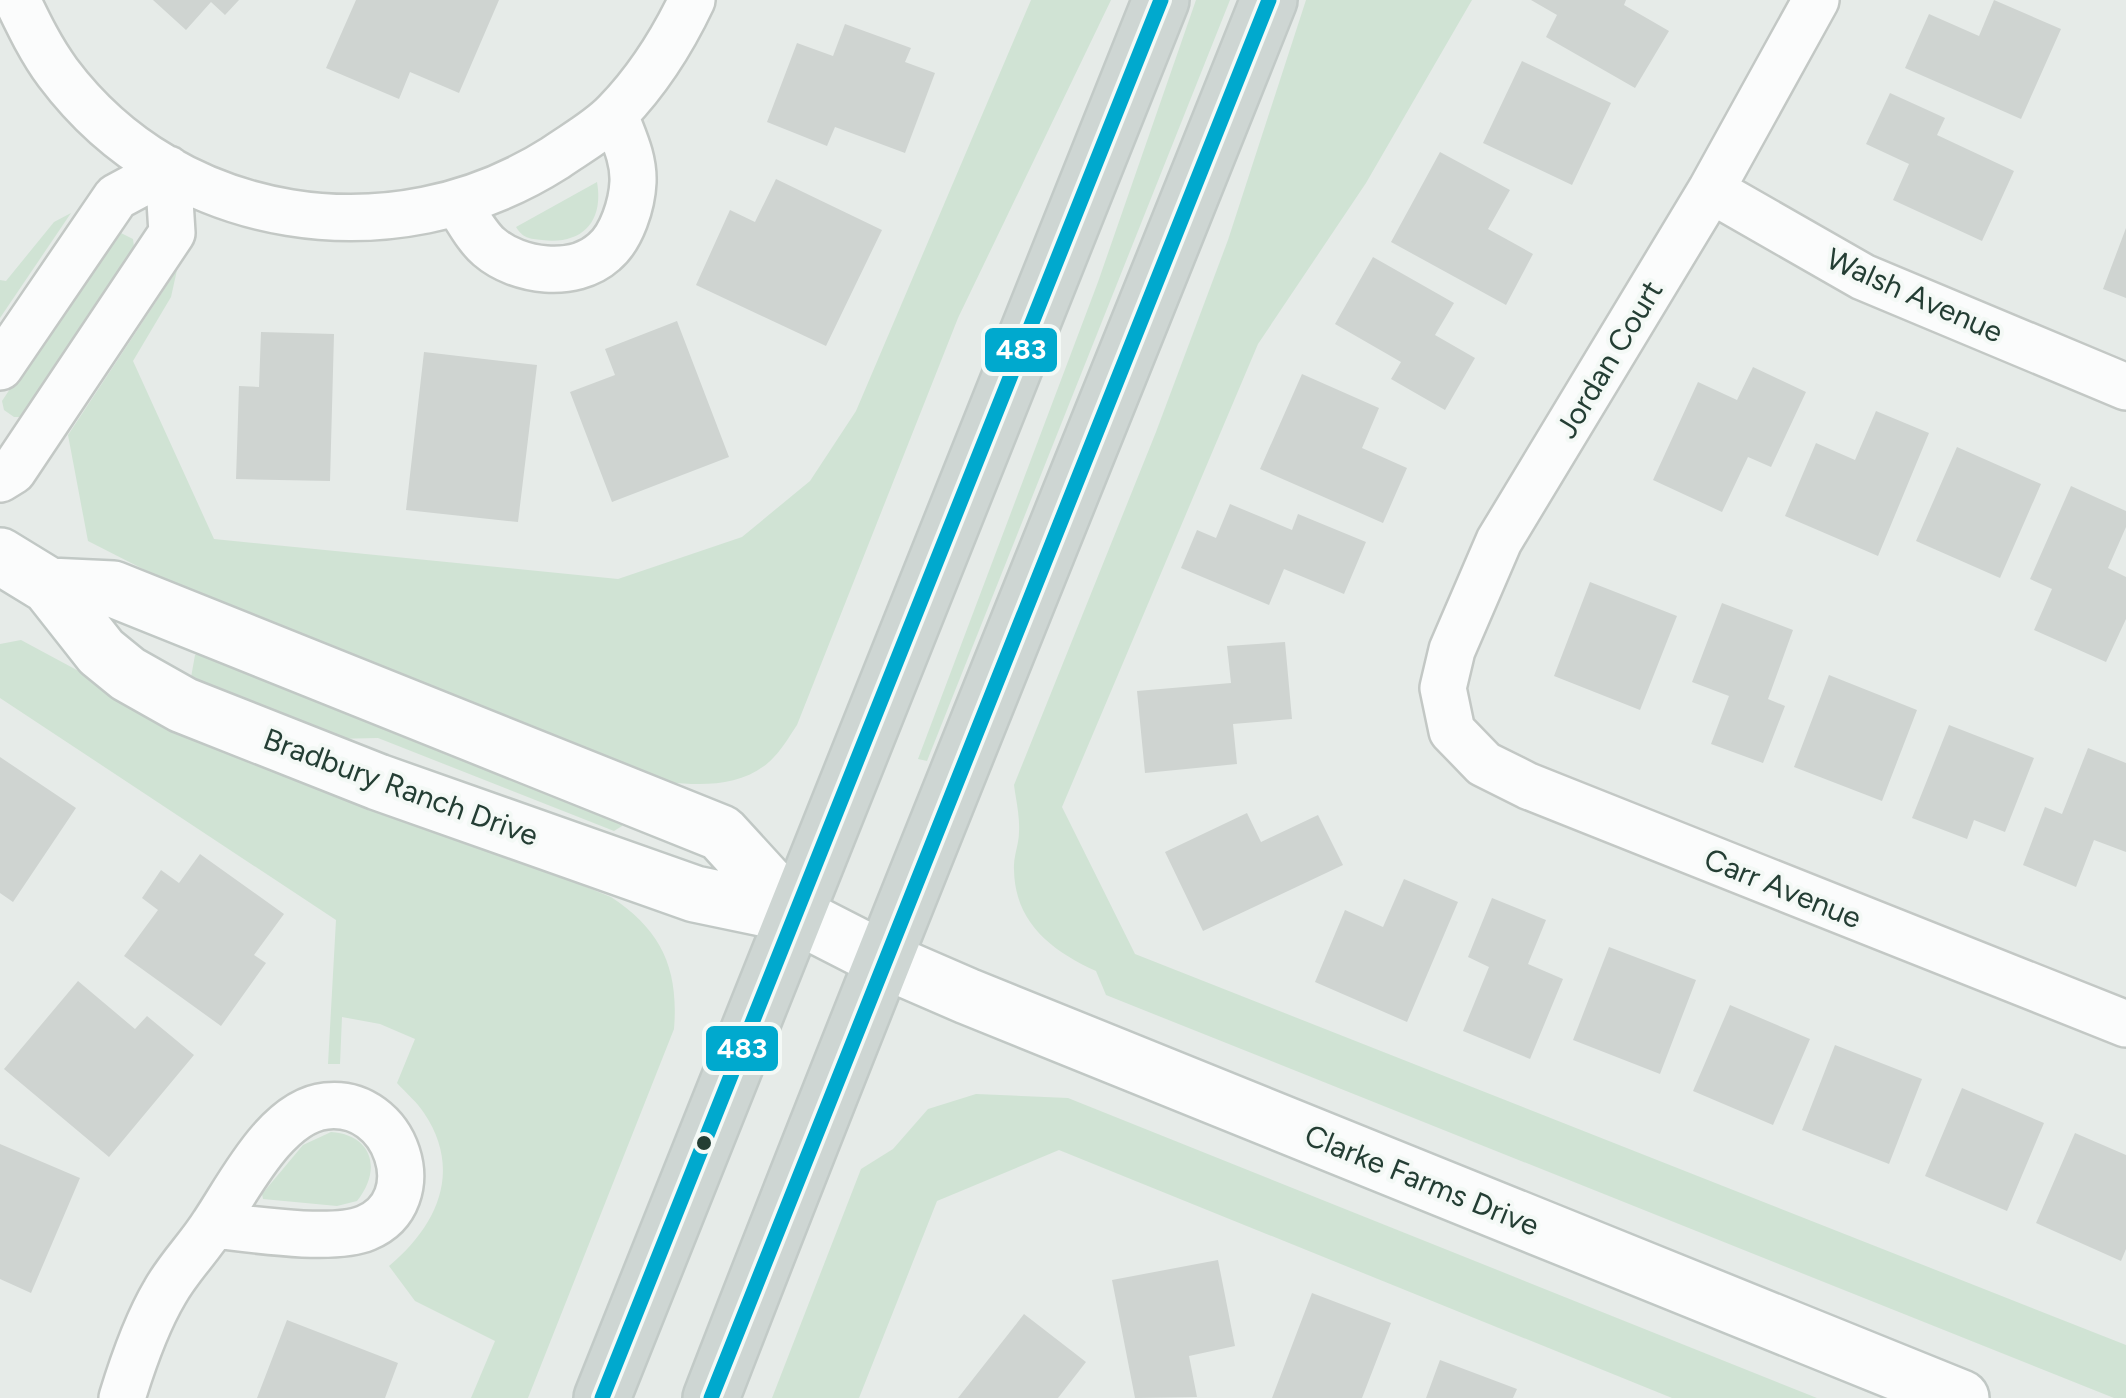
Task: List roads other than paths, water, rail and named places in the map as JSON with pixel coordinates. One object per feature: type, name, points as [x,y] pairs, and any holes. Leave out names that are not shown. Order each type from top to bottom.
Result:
[{"type":"main road","points":[[602,1398],[1161,0]]},
{"type":"main road","points":[[711,1398],[1269,0]]},
{"type":"street","points":[[18,0],[35,37],[59,74],[107,123],[168,169],[221,196],[271,211],[327,218],[416,213],[505,186],[536,170],[614,115],[666,48],[692,0]]},
{"type":"street","name":"Jordan Court","points":[[1452,732],[1443,688],[1452,650],[1499,541],[1710,190],[1816,0]]},
{"type":"street","points":[[457,203],[487,246],[531,268],[584,263],[605,252],[624,220],[633,182],[631,156],[614,115]]},
{"type":"street","points":[[0,367],[116,197],[168,169]]},
{"type":"street","points":[[0,478],[13,471],[172,232],[168,169]]},
{"type":"street","name":"Walsh Avenue","points":[[1710,190],[1863,277],[2126,387]]},
{"type":"street","name":"Bradbury Ranch Drive","points":[[0,556],[49,586],[101,652],[128,674],[183,705],[378,782],[695,894],[796,914],[884,960]]},
{"type":"street","name":"Bradbury Ranch Drive","points":[[49,586],[113,590],[721,833],[796,914]]},
{"type":"street","name":"Carr Avenue","points":[[1452,732],[1484,764],[1528,786],[2126,1024]]},
{"type":"street","name":"Clarke Farms Drive","points":[[884,960],[1961,1398]]},
{"type":"street","points":[[122,1398],[144,1334],[164,1292],[214,1225]]}]
